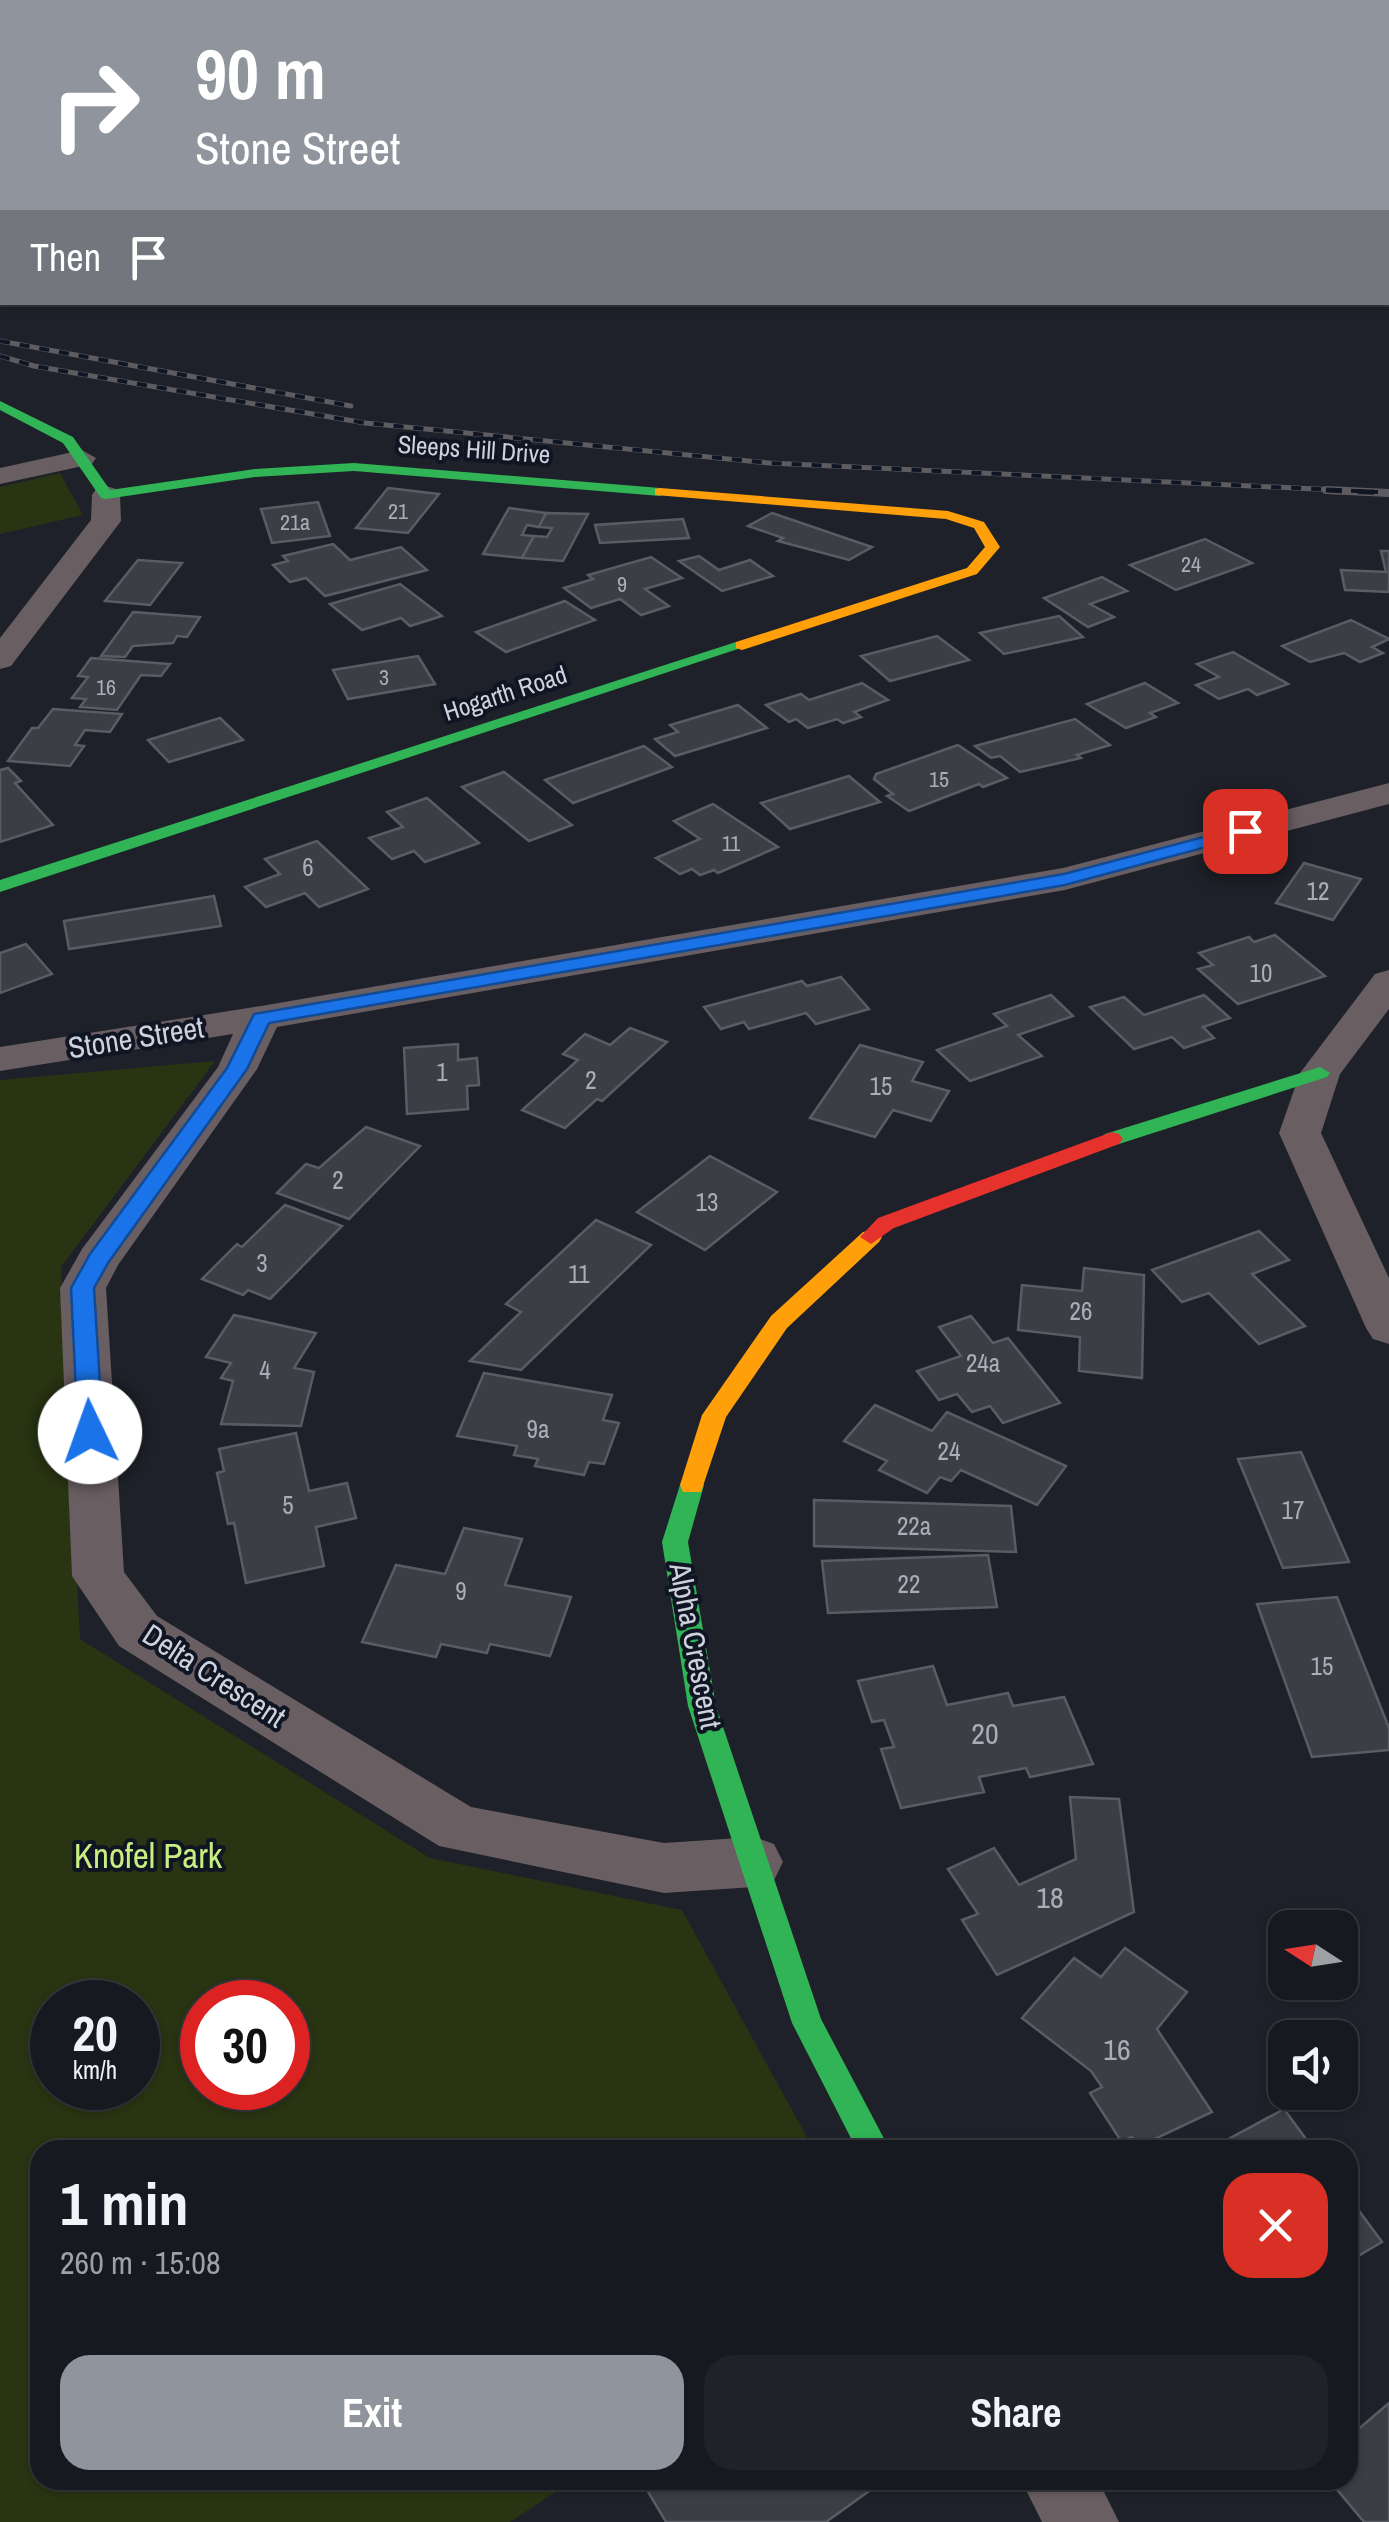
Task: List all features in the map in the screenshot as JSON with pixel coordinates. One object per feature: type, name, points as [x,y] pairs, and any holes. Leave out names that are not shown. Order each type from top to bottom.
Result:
[{"type":"street","points":[[0,405],[68,440],[106,495],[106,521],[0,659]]},
{"type":"street","points":[[0,476],[82,458]]},
{"type":"street","name":"Sleeps Hill Drive","points":[[106,495],[255,473],[354,467],[948,515],[980,525]]},
{"type":"street","name":"Hogarth Road","points":[[0,886],[972,571],[993,548],[980,525]]},
{"type":"street","name":"Stone Street","points":[[0,1059],[261,1018],[1065,879],[1389,793]]},
{"type":"street","points":[[1389,982],[1320,1073],[1300,1133],[1389,1328]]},
{"type":"street","name":"Delta Crescent","points":[[261,1018],[237,1069],[98,1260],[83,1288],[98,1576],[138,1631],[459,1829],[664,1868],[754,1862]]},
{"type":"street","name":"Alpha Crescent","points":[[869,2140],[807,2023],[702,1706],[675,1542],[714,1415],[779,1322],[886,1223],[1067,1153],[1320,1073]]},
{"type":"street","points":[[1063,2490],[1083,2522]]},
{"type":"green space","points":[[60,473],[83,515],[0,534],[0,487]]},
{"type":"green space","name":"Knofel Park","points":[[215,1061],[61,1267],[80,1639],[430,1858],[682,1910],[808,2140],[30,2140],[30,2490],[559,2490],[510,2522],[0,2522],[0,1080]]},
{"type":"building","points":[[388,488],[439,494],[408,533],[356,528]]},
{"type":"building","points":[[318,502],[330,536],[272,543],[261,509]]},
{"type":"building","points":[[509,508],[546,513],[539,527],[527,525],[522,535],[534,536],[522,558],[483,554]]},
{"type":"building","points":[[546,513],[588,514],[563,561],[522,558],[534,536],[547,537],[552,528],[539,527]]},
{"type":"building","points":[[772,513],[872,547],[849,560],[778,541],[783,538],[748,526]]},
{"type":"building","points":[[683,519],[689,538],[600,543],[595,525]]},
{"type":"building","points":[[1205,539],[1252,563],[1176,590],[1130,565]]},
{"type":"building","points":[[333,544],[350,560],[401,547],[427,570],[325,596],[306,578],[290,582],[273,565],[288,561],[283,556]]},
{"type":"building","points":[[1381,551],[1389,551],[1389,592],[1345,590],[1341,570],[1386,572]]},
{"type":"building","points":[[699,556],[719,570],[750,560],[773,576],[722,591],[679,561]]},
{"type":"building","points":[[651,557],[682,578],[645,589],[669,606],[641,615],[620,599],[591,608],[564,588],[593,579],[588,575]]},
{"type":"building","points":[[138,560],[182,563],[150,605],[105,601]]},
{"type":"building","points":[[1102,577],[1127,591],[1090,604],[1114,617],[1088,627],[1044,598]]},
{"type":"building","points":[[400,584],[442,616],[410,626],[401,618],[362,630],[330,604]]},
{"type":"building","points":[[565,601],[595,620],[506,652],[476,632]]},
{"type":"building","points":[[133,612],[200,617],[187,637],[177,636],[173,643],[133,646],[125,657],[101,656]]},
{"type":"building","points":[[1059,616],[1083,637],[1004,654],[980,633]]},
{"type":"building","points":[[1351,620],[1389,639],[1372,647],[1383,653],[1360,662],[1344,653],[1310,662],[1282,646]]},
{"type":"building","points":[[937,636],[969,660],[890,681],[861,656]]},
{"type":"building","points":[[1233,652],[1288,684],[1257,695],[1248,689],[1219,699],[1196,685],[1219,677],[1197,664]]},
{"type":"building","points":[[418,656],[435,684],[348,699],[333,670]]},
{"type":"building","points":[[91,658],[170,664],[161,676],[141,675],[117,710],[80,707],[86,699],[72,698],[88,677],[78,676]]},
{"type":"building","points":[[862,683],[888,700],[854,712],[861,717],[843,723],[837,719],[808,728],[796,719],[789,722],[766,705],[801,694],[809,700]]},
{"type":"building","points":[[1145,683],[1178,703],[1150,713],[1156,717],[1126,728],[1087,704]]},
{"type":"building","points":[[738,705],[767,728],[675,756],[655,739],[678,732],[670,725]]},
{"type":"building","points":[[53,709],[122,714],[110,732],[85,730],[75,745],[84,746],[70,766],[8,761],[32,728],[38,728]]},
{"type":"building","points":[[220,718],[243,740],[169,762],[148,740]]},
{"type":"building","points":[[1075,719],[1110,745],[1077,755],[1081,758],[1020,772],[1000,756],[991,758],[975,746]]},
{"type":"building","points":[[958,745],[1007,778],[983,787],[979,784],[909,811],[887,796],[893,794],[874,779],[876,774]]},
{"type":"building","points":[[644,746],[672,767],[573,803],[545,780]]},
{"type":"building","points":[[8,768],[21,781],[15,783],[53,825],[0,842],[0,770]]},
{"type":"building","points":[[504,772],[572,825],[529,841],[462,787]]},
{"type":"building","points":[[849,776],[880,802],[790,829],[761,803]]},
{"type":"building","points":[[427,798],[479,843],[425,862],[414,851],[392,859],[369,838],[403,827],[387,812]]},
{"type":"building","points":[[713,804],[778,847],[718,873],[714,870],[700,875],[692,869],[680,874],[656,858],[700,839],[674,821]]},
{"type":"building","points":[[317,841],[368,889],[319,907],[305,893],[266,907],[245,887],[280,874],[265,859]]},
{"type":"building","points":[[1304,863],[1361,879],[1333,920],[1276,903]]},
{"type":"building","points":[[214,896],[221,926],[69,949],[64,921]]},
{"type":"building","points":[[1275,935],[1325,976],[1238,1004],[1198,969],[1213,965],[1199,953],[1249,937],[1254,942]]},
{"type":"building","points":[[26,944],[52,974],[0,993],[0,953]]},
{"type":"building","points":[[841,977],[869,1009],[816,1024],[806,1013],[749,1029],[744,1022],[721,1029],[704,1007],[802,981],[807,986]]},
{"type":"building","points":[[1051,995],[1073,1016],[1018,1035],[1042,1056],[970,1081],[937,1050],[1007,1026],[994,1014]]},
{"type":"building","points":[[1204,995],[1230,1018],[1203,1027],[1214,1038],[1184,1048],[1172,1037],[1134,1049],[1090,1007],[1124,997],[1144,1015]]},
{"type":"building","points":[[630,1028],[667,1042],[602,1101],[597,1099],[565,1128],[522,1110],[578,1060],[563,1054],[585,1034],[610,1045]]},
{"type":"building","points":[[458,1044],[458,1060],[477,1058],[479,1085],[467,1086],[468,1109],[407,1114],[404,1048]]},
{"type":"building","points":[[860,1045],[923,1062],[912,1081],[949,1091],[931,1121],[893,1110],[875,1137],[810,1118]]},
{"type":"building","points":[[366,1127],[420,1146],[349,1219],[277,1193],[306,1164],[319,1168]]},
{"type":"building","points":[[710,1156],[777,1192],[705,1250],[637,1212]]},
{"type":"building","points":[[285,1205],[342,1226],[270,1299],[248,1290],[243,1295],[202,1279],[237,1244],[242,1247]]},
{"type":"building","points":[[596,1220],[651,1245],[521,1370],[470,1361],[521,1312],[506,1304]]},
{"type":"building","points":[[1259,1231],[1289,1260],[1252,1274],[1305,1326],[1259,1344],[1209,1293],[1182,1302],[1152,1270]]},
{"type":"building","points":[[1084,1268],[1144,1275],[1142,1378],[1079,1371],[1080,1337],[1018,1330],[1022,1285],[1082,1291]]},
{"type":"building","points":[[234,1315],[316,1333],[294,1368],[314,1372],[301,1426],[221,1424],[233,1381],[221,1378],[231,1363],[206,1357]]},
{"type":"building","points":[[971,1316],[993,1343],[1008,1338],[1060,1403],[1003,1423],[990,1406],[972,1412],[957,1394],[939,1400],[917,1371],[961,1356],[939,1327]]},
{"type":"building","points":[[484,1373],[612,1395],[603,1420],[619,1423],[604,1464],[589,1462],[584,1475],[535,1466],[538,1459],[514,1455],[517,1446],[457,1436]]},
{"type":"building","points":[[875,1405],[932,1431],[947,1412],[1066,1466],[1037,1505],[961,1470],[951,1481],[940,1477],[927,1493],[879,1470],[887,1461],[844,1441]]},
{"type":"building","points":[[296,1433],[309,1491],[347,1483],[356,1518],[316,1527],[324,1566],[246,1583],[234,1523],[228,1524],[217,1473],[224,1471],[219,1449]]},
{"type":"building","points":[[1301,1452],[1349,1562],[1283,1568],[1238,1459]]},
{"type":"building","points":[[814,1500],[1011,1506],[1016,1552],[814,1546]]},
{"type":"building","points":[[464,1528],[522,1539],[505,1585],[571,1597],[550,1656],[490,1644],[487,1653],[441,1644],[436,1657],[362,1642],[396,1565],[445,1574]]},
{"type":"building","points":[[988,1555],[997,1607],[828,1613],[822,1561]]},
{"type":"building","points":[[1337,1597],[1389,1728],[1389,1750],[1312,1757],[1257,1604]]},
{"type":"building","points":[[933,1666],[947,1705],[1008,1693],[1013,1706],[1064,1697],[1093,1764],[1030,1777],[1026,1768],[979,1777],[984,1792],[901,1808],[881,1749],[894,1747],[884,1720],[872,1722],[858,1681]]},
{"type":"building","points":[[1070,1797],[1119,1799],[1134,1912],[997,1975],[962,1920],[978,1914],[948,1869],[994,1848],[1019,1885],[1076,1859]]},
{"type":"building","points":[[1125,1948],[1187,1992],[1157,2029],[1212,2112],[1153,2140],[1120,2140],[1090,2093],[1102,2087],[1091,2071],[1022,2018],[1074,1958],[1101,1977]]},
{"type":"building","points":[[1285,2110],[1307,2140],[1227,2140]]},
{"type":"building","points":[[1358,2210],[1382,2242],[1358,2256]]},
{"type":"building","points":[[1389,2403],[1389,2522],[1364,2522],[1337,2490],[1358,2490],[1358,2429]]},
{"type":"building","points":[[647,2490],[870,2490],[826,2522],[666,2522]]},
{"type":"railway","points":[[0,341],[351,406]]},
{"type":"railway","points":[[0,356],[34,366],[365,423],[769,463],[1378,492]]},
{"type":"railway","points":[[1326,490],[1389,493]]},
{"type":"traffic: fast","points":[[0,405],[68,440],[106,495],[255,473],[354,467],[660,492]]},
{"type":"traffic: fast","points":[[0,886],[742,645]]},
{"type":"traffic: fast","points":[[1112,1139],[1320,1073]]},
{"type":"traffic: fast","points":[[692,1485],[675,1542],[702,1706],[807,2023],[869,2140]]},
{"type":"traffic: slow","points":[[660,492],[948,515],[979,525],[993,547],[972,571],[742,645]]},
{"type":"traffic: slow","points":[[692,1485],[714,1415],[779,1322],[871,1237]]},
{"type":"traffic: jam","points":[[871,1237],[886,1223],[1112,1139]]},
{"type":"route","points":[[90,1432],[83,1288],[98,1260],[237,1069],[261,1018],[1065,879],[1245,831]]}]
